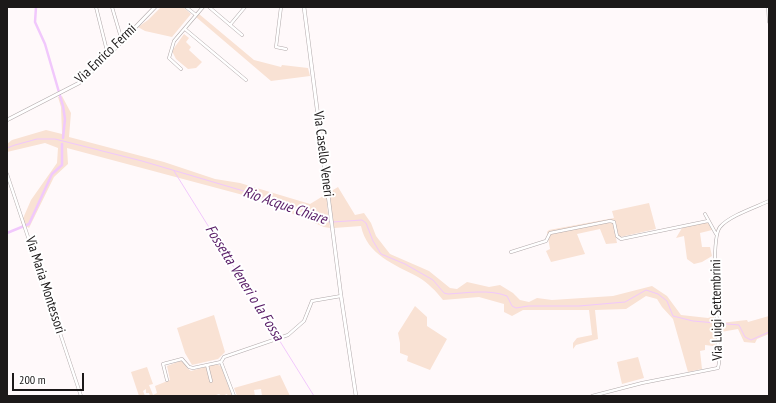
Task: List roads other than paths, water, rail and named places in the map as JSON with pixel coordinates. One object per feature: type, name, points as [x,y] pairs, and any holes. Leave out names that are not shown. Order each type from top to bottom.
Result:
[{"type":"street","points":[[96,7],[108,55]]},
{"type":"street","points":[[112,7],[122,41]]},
{"type":"street","name":"Via Enrico Fermi","points":[[7,120],[62,93],[87,76],[122,41],[150,9],[155,7]]},
{"type":"street","points":[[186,7],[196,15]]},
{"type":"street","points":[[181,69],[169,56],[172,45],[203,7]]},
{"type":"street","points":[[209,7],[242,35]]},
{"type":"street","points":[[230,25],[245,7]]},
{"type":"street","points":[[281,7],[276,47],[286,49]]},
{"type":"street","name":"Via Casello Veneri","points":[[304,7],[341,296],[356,396]]},
{"type":"street","points":[[768,7],[769,22]]},
{"type":"street","points":[[185,29],[246,80]]},
{"type":"street","name":"Via Maria Montessori","points":[[7,174],[82,396]]},
{"type":"street","points":[[705,214],[716,234],[725,223],[769,201]]},
{"type":"street","points":[[511,252],[546,241],[550,232],[610,221],[613,222],[617,236],[621,239],[708,221]]},
{"type":"street","name":"Via Luigi Settembrini","points":[[592,396],[642,383],[716,369],[719,363],[716,321],[716,234]]},
{"type":"street","points":[[167,380],[162,364],[179,359],[185,361],[191,368],[221,362],[227,355],[274,341],[295,331],[307,317],[312,300],[341,296]]},
{"type":"street","points":[[221,362],[234,396]]},
{"type":"street","points":[[206,365],[211,381]]},
{"type":"waterway","points":[[36,7],[35,22],[45,44],[63,106],[65,119],[63,138]]},
{"type":"waterway","name":"Rio Acque Chiare","points":[[7,148],[37,139],[55,139],[142,161],[247,192],[283,206],[302,209],[330,222]]},
{"type":"waterway","points":[[7,233],[29,224],[52,174],[62,165],[62,144]]},
{"type":"waterway","name":"Fossetta Veneri o la Fossa","points":[[174,171],[314,396]]},
{"type":"waterway","name":"Rio Acque Chiare","points":[[333,222],[362,220],[366,223],[373,241],[381,254],[405,264],[433,280],[444,293],[485,292],[500,294],[507,296],[512,306],[516,308],[528,306],[579,306],[625,302],[646,290],[658,294],[667,301],[673,316],[693,321],[739,325],[745,337],[751,340],[769,332]]}]
